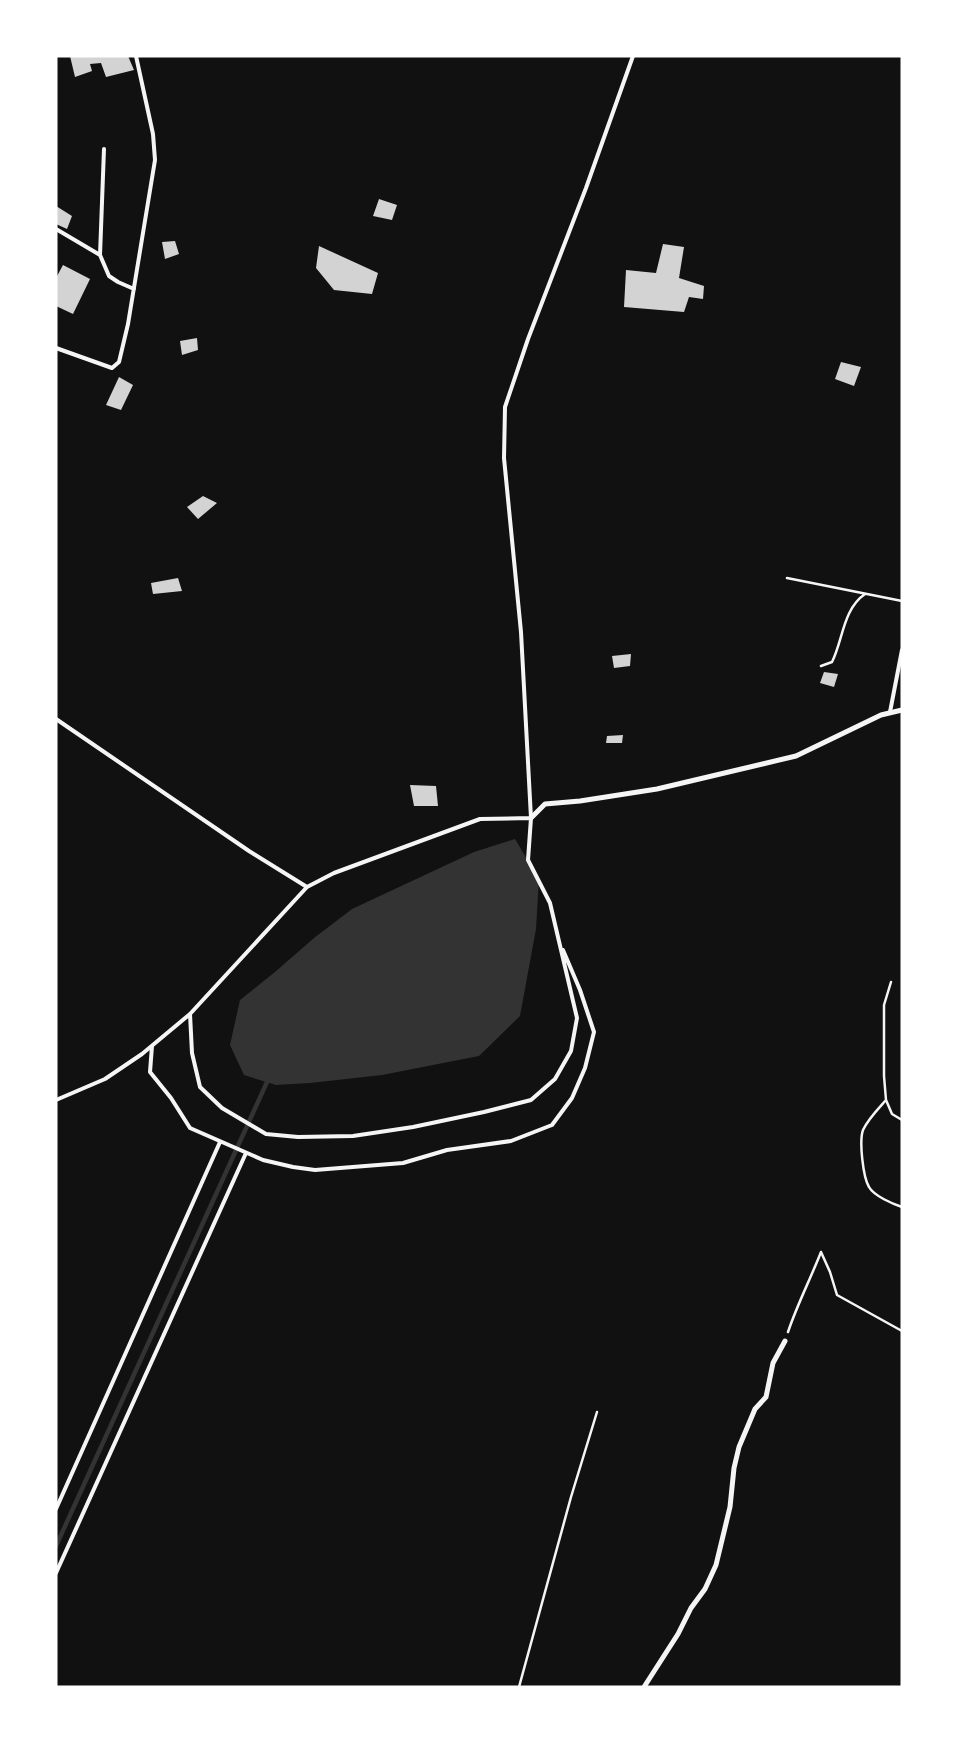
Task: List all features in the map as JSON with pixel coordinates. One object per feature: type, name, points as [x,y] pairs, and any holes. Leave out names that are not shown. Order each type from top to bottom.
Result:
[{"type":"street","points":[[531,818],[546,804],[580,801],[657,789],[796,756],[881,715],[902,710]]},
{"type":"street","points":[[644,1687],[678,1634],[691,1608],[706,1589],[716,1565],[730,1507],[734,1468],[739,1447],[755,1409],[766,1397],[773,1362],[785,1341]]},
{"type":"lane","points":[[56,348],[112,368],[119,362],[128,324],[154,160],[153,134],[136,56]]},
{"type":"lane","points":[[190,1014],[192,1053],[200,1087],[222,1108],[266,1134],[298,1138],[353,1136],[484,1112],[531,1100],[555,1079],[570,1051],[577,1018],[550,903],[528,860],[531,818],[521,632],[504,458],[505,407],[528,339],[586,188],[633,56]]},
{"type":"lane","points":[[104,149],[100,255],[109,276],[134,289]]},
{"type":"lane","points":[[56,229],[100,255]]},
{"type":"lane","points":[[890,712],[902,650]]},
{"type":"lane","points":[[56,719],[249,851],[307,887]]},
{"type":"lane","points":[[56,1100],[105,1078],[152,1046],[190,1014],[307,887],[334,874],[480,819],[531,818]]},
{"type":"lane","points":[[152,1046],[150,1072],[171,1098],[190,1128],[263,1160],[315,1170],[342,1169],[403,1163],[448,1150],[511,1141],[552,1125],[572,1098],[585,1068],[594,1032],[580,990],[560,941]]},
{"type":"lane","points":[[56,1509],[220,1142]]},
{"type":"lane","points":[[56,1573],[245,1152]]},
{"type":"path","points":[[787,578],[902,601]]},
{"type":"path","points":[[821,666],[832,662],[851,610],[856,600],[865,594]]},
{"type":"path","points":[[891,982],[884,1005],[883,1028],[886,1100],[892,1114],[902,1120]]},
{"type":"path","points":[[886,1100],[874,1112],[862,1132],[862,1167],[870,1188],[887,1201],[902,1207]]},
{"type":"path","points":[[785,1341],[803,1291],[821,1252],[837,1295],[902,1331]]},
{"type":"path","points":[[519,1687],[571,1498],[597,1412]]},
{"type":"shaded area","points":[[515,839],[539,879],[536,929],[520,1016],[479,1056],[382,1075],[310,1083],[276,1085],[244,1075],[230,1045],[240,1000],[352,909],[474,852]]},
{"type":"building","points":[[70,56],[128,56],[134,70],[106,77],[101,63],[90,64],[92,71],[75,77]]},
{"type":"building","points":[[379,199],[397,205],[392,220],[373,216]]},
{"type":"building","points":[[56,206],[72,216],[67,229],[56,224]]},
{"type":"building","points":[[175,241],[179,254],[165,259],[162,242]]},
{"type":"building","points":[[663,244],[684,247],[679,278],[704,286],[703,299],[689,297],[684,312],[624,307],[626,270],[656,273]]},
{"type":"building","points":[[319,246],[378,273],[372,294],[334,290],[316,268]]},
{"type":"building","points":[[63,265],[90,279],[73,314],[56,306],[56,278]]},
{"type":"building","points":[[197,338],[198,350],[182,355],[180,341]]},
{"type":"building","points":[[841,362],[861,367],[854,386],[835,379]]},
{"type":"building","points":[[119,377],[133,385],[121,410],[106,405]]},
{"type":"building","points":[[203,496],[217,503],[198,519],[187,507]]},
{"type":"building","points":[[178,578],[182,591],[153,594],[151,583]]},
{"type":"building","points":[[631,654],[630,666],[614,668],[612,656]]},
{"type":"building","points":[[824,672],[838,674],[834,687],[820,683]]},
{"type":"building","points":[[623,735],[622,743],[606,743],[607,736]]},
{"type":"building","points":[[410,785],[436,786],[438,806],[414,806]]},
{"type":"waterway","points":[[56,1546],[267,1082]]}]
